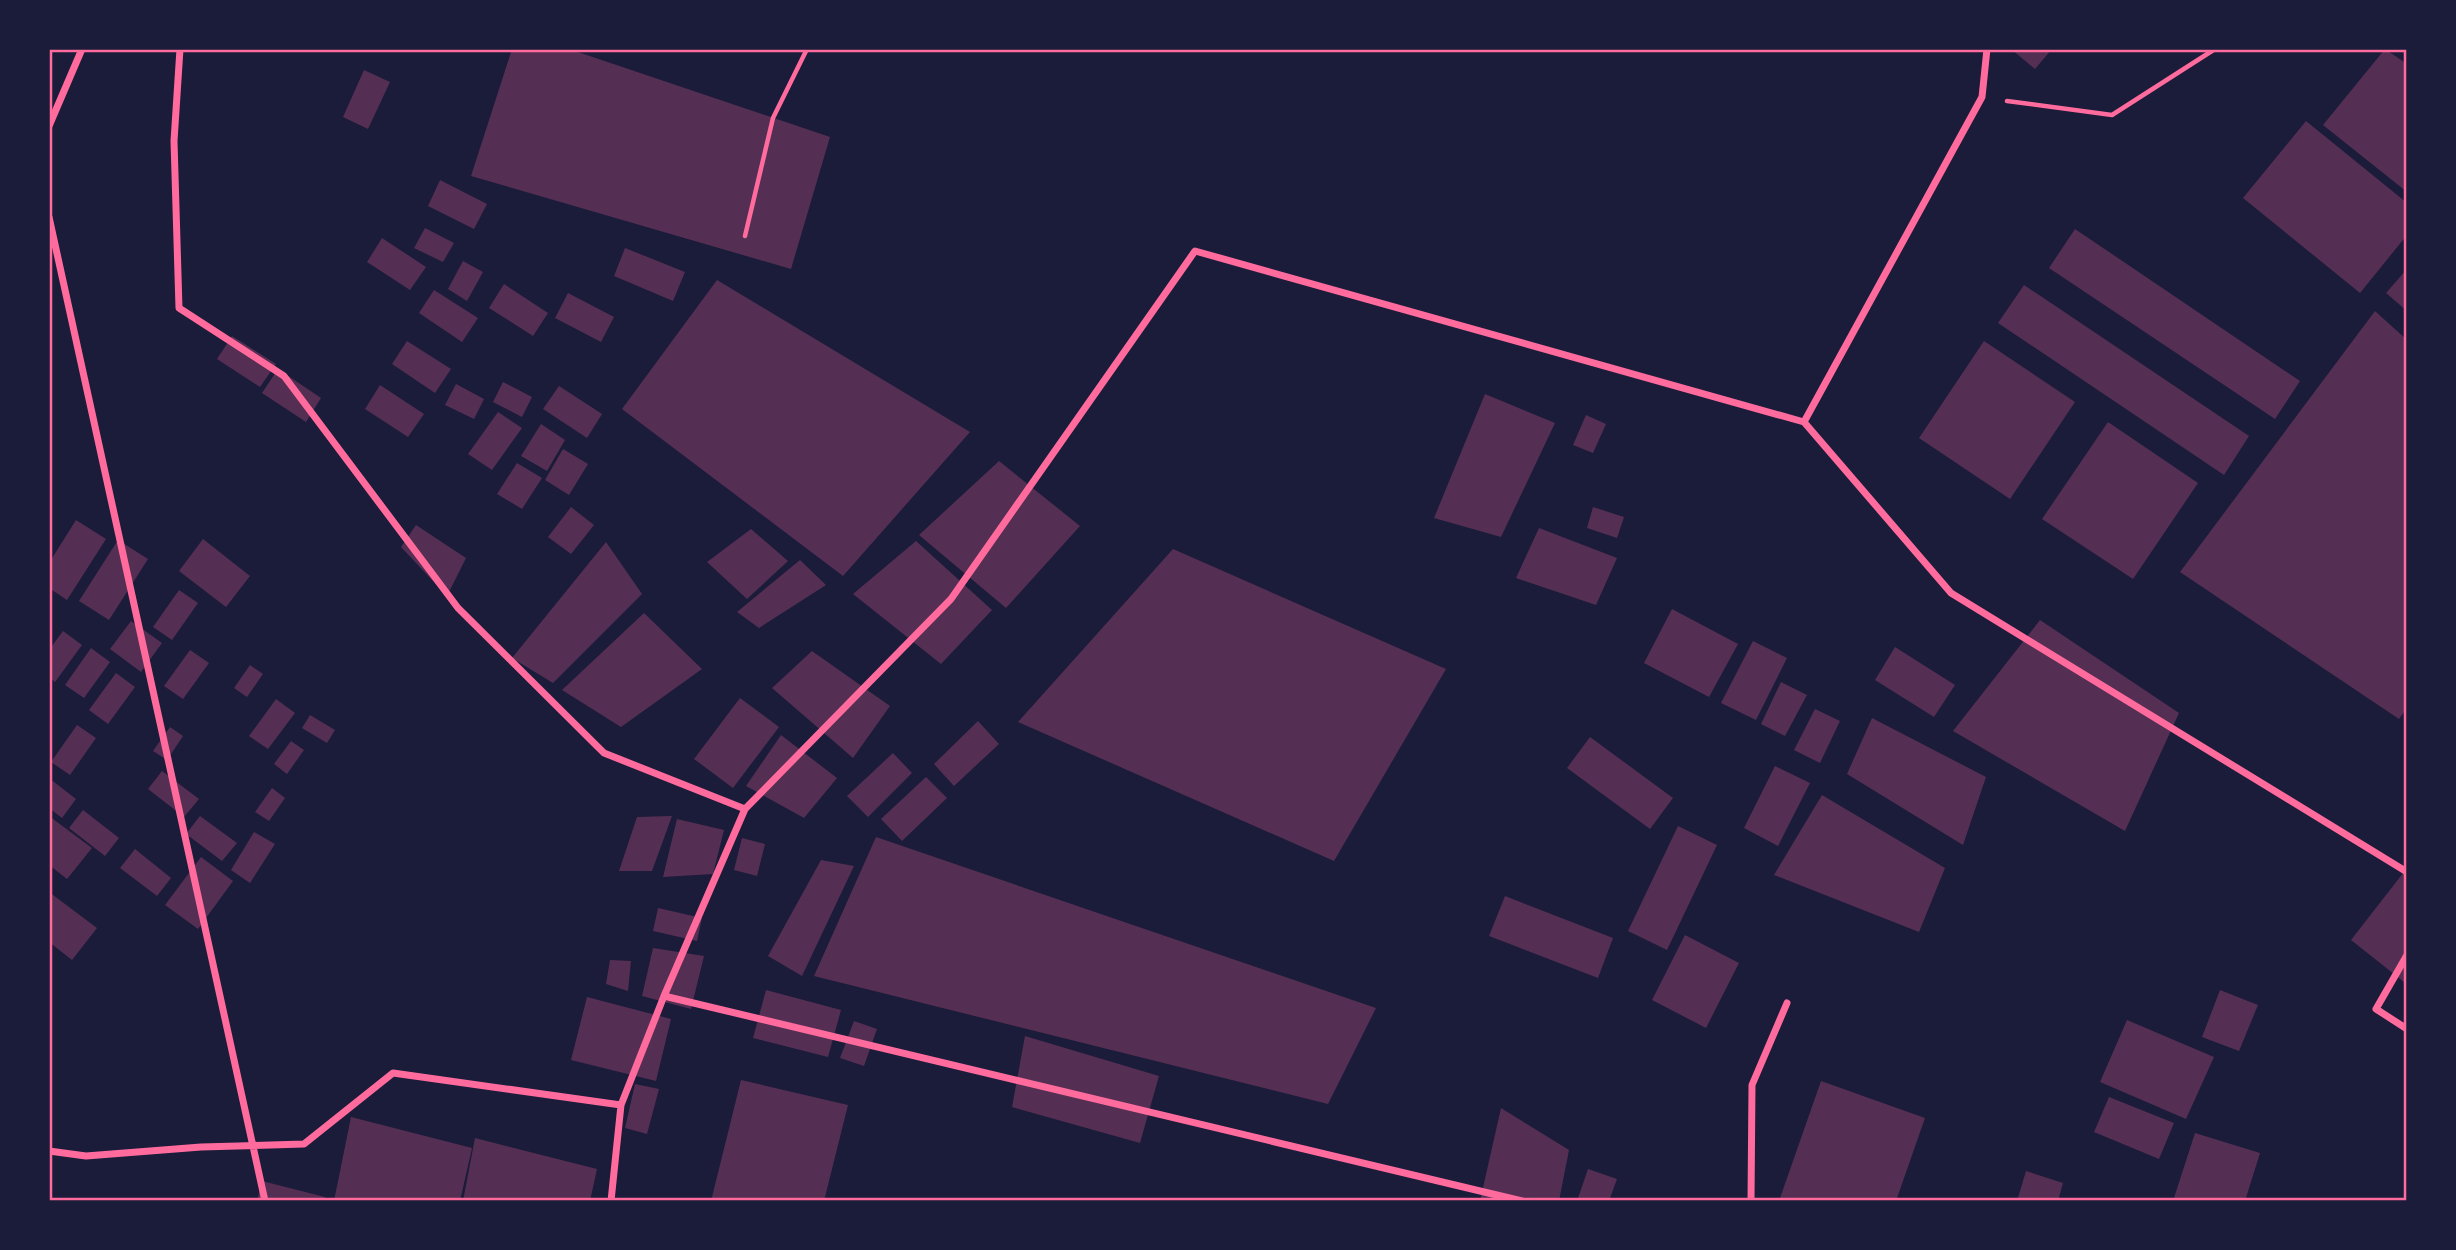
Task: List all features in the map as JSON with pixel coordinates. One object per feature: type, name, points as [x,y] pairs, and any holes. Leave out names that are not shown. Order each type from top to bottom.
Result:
[{"type":"street","points":[[49,126],[82,49]]},
{"type":"street","points":[[180,49],[174,141],[179,308],[284,376],[457,608],[604,753],[745,809]]},
{"type":"street","points":[[1804,422],[1982,97],[1987,49]]},
{"type":"street","points":[[49,217],[265,1201]]},
{"type":"street","points":[[611,1201],[621,1105],[664,996],[745,809],[951,599],[1195,251],[1804,422],[1951,593],[2407,872]]},
{"type":"street","points":[[2407,955],[2376,1009],[2407,1029]]},
{"type":"street","points":[[664,996],[1522,1201]]},
{"type":"street","points":[[1751,1201],[1752,1085],[1787,1003]]},
{"type":"street","points":[[49,1151],[86,1156],[201,1147],[304,1144],[393,1073],[621,1105]]},
{"type":"path","points":[[745,236],[773,118],[807,49]]},
{"type":"path","points":[[1982,97],[2112,115],[2215,49]]},
{"type":"building","points":[[512,49],[569,49],[830,137],[791,269],[471,176]]},
{"type":"building","points":[[2011,49],[2052,49],[2035,69]]},
{"type":"building","points":[[2385,49],[2407,64],[2407,192],[2323,125]]},
{"type":"building","points":[[364,70],[390,82],[368,129],[343,117]]},
{"type":"building","points":[[2306,121],[2407,203],[2407,235],[2360,293],[2243,198]]},
{"type":"building","points":[[440,180],[487,204],[474,229],[428,206]]},
{"type":"building","points":[[425,228],[454,243],[443,262],[414,248]]},
{"type":"building","points":[[2075,229],[2300,381],[2275,419],[2049,268]]},
{"type":"building","points":[[382,238],[426,267],[410,290],[367,262]]},
{"type":"building","points":[[625,248],[685,272],[673,301],[614,276]]},
{"type":"building","points":[[463,261],[483,272],[467,301],[448,289]]},
{"type":"building","points":[[2407,269],[2407,311],[2386,293]]},
{"type":"building","points":[[717,280],[970,432],[843,576],[622,409]]},
{"type":"building","points":[[504,284],[548,313],[533,336],[489,308]]},
{"type":"building","points":[[2024,285],[2249,436],[2224,475],[1998,323]]},
{"type":"building","points":[[434,290],[478,318],[462,342],[419,313]]},
{"type":"building","points":[[568,293],[614,317],[601,342],[555,318]]},
{"type":"building","points":[[2375,311],[2407,340],[2407,708],[2399,719],[2180,572]]},
{"type":"building","points":[[232,336],[276,364],[260,387],[217,359]]},
{"type":"building","points":[[407,341],[451,369],[435,393],[392,364]]},
{"type":"building","points":[[1984,341],[2075,402],[2010,499],[1919,438]]},
{"type":"building","points":[[278,369],[321,398],[306,422],[262,393]]},
{"type":"building","points":[[503,382],[532,397],[522,417],[493,402]]},
{"type":"building","points":[[456,384],[484,399],[474,419],[445,405]]},
{"type":"building","points":[[380,385],[424,414],[408,437],[365,409]]},
{"type":"building","points":[[559,386],[602,414],[587,438],[543,409]]},
{"type":"building","points":[[1485,394],[1555,423],[1501,537],[1434,518]]},
{"type":"building","points":[[498,412],[522,428],[492,470],[468,454]]},
{"type":"building","points":[[1586,415],[1606,424],[1593,453],[1573,445]]},
{"type":"building","points":[[2108,422],[2198,483],[2133,579],[2042,519]]},
{"type":"building","points":[[541,424],[565,440],[547,471],[521,456]]},
{"type":"building","points":[[563,449],[588,464],[569,495],[545,480]]},
{"type":"building","points":[[999,461],[1080,526],[1006,608],[919,535]]},
{"type":"building","points":[[517,463],[542,478],[522,509],[497,494]]},
{"type":"building","points":[[571,507],[594,525],[571,554],[548,537]]},
{"type":"building","points":[[1593,507],[1624,517],[1617,538],[1587,528]]},
{"type":"building","points":[[76,520],[106,539],[67,600],[49,588],[49,563]]},
{"type":"building","points":[[416,525],[466,558],[447,596],[401,547]]},
{"type":"building","points":[[1539,528],[1617,558],[1596,605],[1516,578]]},
{"type":"building","points":[[751,529],[788,561],[747,599],[707,562]]},
{"type":"building","points":[[203,539],[250,576],[226,607],[179,571]]},
{"type":"building","points":[[118,540],[148,559],[109,620],[79,601]]},
{"type":"building","points":[[916,541],[992,610],[941,664],[853,594]]},
{"type":"building","points":[[606,542],[642,594],[553,683],[512,658]]},
{"type":"building","points":[[1173,549],[1446,669],[1334,861],[1018,722]]},
{"type":"building","points":[[800,560],[826,585],[759,628],[737,612]]},
{"type":"building","points":[[179,590],[198,603],[172,640],[153,627]]},
{"type":"building","points":[[1672,609],[1738,644],[1709,697],[1644,663]]},
{"type":"building","points":[[644,613],[702,669],[621,727],[562,690]]},
{"type":"building","points":[[2040,620],[2179,713],[2125,831],[1953,731]]},
{"type":"building","points":[[131,621],[162,643],[141,672],[110,649]]},
{"type":"building","points":[[63,631],[82,645],[55,682],[49,677],[49,650]]},
{"type":"building","points":[[1753,641],[1787,658],[1756,720],[1721,703]]},
{"type":"building","points":[[1895,647],[1955,685],[1934,717],[1875,680]]},
{"type":"building","points":[[91,648],[110,662],[84,698],[65,685]]},
{"type":"building","points":[[190,650],[209,663],[183,699],[164,686]]},
{"type":"building","points":[[812,651],[890,706],[853,758],[772,688]]},
{"type":"building","points":[[250,665],[263,674],[247,697],[234,688]]},
{"type":"building","points":[[116,673],[135,687],[108,724],[89,710]]},
{"type":"building","points":[[1781,682],[1807,695],[1785,736],[1761,724]]},
{"type":"building","points":[[740,698],[779,727],[733,788],[694,759]]},
{"type":"building","points":[[276,699],[295,713],[268,749],[249,736]]},
{"type":"building","points":[[1815,709],[1840,721],[1820,763],[1794,750]]},
{"type":"building","points":[[310,715],[335,730],[327,743],[302,728]]},
{"type":"building","points":[[1872,718],[1986,777],[1963,845],[1847,774]]},
{"type":"building","points":[[978,721],[999,744],[954,786],[934,764]]},
{"type":"building","points":[[77,725],[96,738],[70,775],[51,762]]},
{"type":"building","points":[[170,727],[183,736],[167,760],[153,751]]},
{"type":"building","points":[[781,735],[837,778],[804,818],[746,786]]},
{"type":"building","points":[[1590,737],[1673,798],[1650,829],[1567,768]]},
{"type":"building","points":[[291,741],[304,750],[287,774],[274,764]]},
{"type":"building","points":[[893,753],[912,773],[868,817],[847,796]]},
{"type":"building","points":[[1775,766],[1810,783],[1778,846],[1744,828]]},
{"type":"building","points":[[162,771],[199,799],[184,817],[148,789]]},
{"type":"building","points":[[926,777],[947,798],[902,841],[881,819]]},
{"type":"building","points":[[49,778],[76,799],[62,818],[49,808]]},
{"type":"building","points":[[272,788],[285,798],[269,821],[255,812]]},
{"type":"building","points":[[1822,795],[1945,868],[1919,932],[1774,875]]},
{"type":"building","points":[[83,810],[119,838],[105,856],[69,828]]},
{"type":"building","points":[[49,816],[92,848],[67,879],[49,865]]},
{"type":"building","points":[[200,816],[237,843],[222,861],[186,834]]},
{"type":"building","points":[[672,816],[652,871],[619,871],[637,817]]},
{"type":"building","points":[[677,819],[724,830],[713,874],[663,877]]},
{"type":"building","points":[[1678,826],[1717,845],[1667,950],[1628,931]]},
{"type":"building","points":[[254,832],[275,844],[250,883],[231,870]]},
{"type":"building","points":[[876,837],[1376,1008],[1328,1104],[814,976]]},
{"type":"building","points":[[742,838],[765,844],[757,876],[734,870]]},
{"type":"building","points":[[135,849],[171,878],[157,896],[120,868]]},
{"type":"building","points":[[201,857],[233,881],[198,929],[165,905]]},
{"type":"building","points":[[821,860],[854,866],[802,976],[768,956]]},
{"type":"building","points":[[2407,868],[2407,978],[2404,982],[2351,940]]},
{"type":"building","points":[[49,892],[97,928],[72,960],[49,942]]},
{"type":"building","points":[[1505,896],[1613,938],[1598,978],[1489,936]]},
{"type":"building","points":[[658,908],[702,918],[697,941],[653,931]]},
{"type":"building","points":[[1685,935],[1739,963],[1706,1028],[1652,1000]]},
{"type":"building","points":[[653,948],[704,956],[691,1009],[642,996]]},
{"type":"building","points":[[610,960],[631,961],[628,991],[606,984]]},
{"type":"building","points":[[766,990],[841,1010],[828,1057],[753,1038]]},
{"type":"building","points":[[2220,990],[2258,1005],[2239,1051],[2202,1037]]},
{"type":"building","points":[[587,997],[671,1019],[656,1081],[571,1060]]},
{"type":"building","points":[[2127,1020],[2214,1057],[2186,1119],[2100,1082]]},
{"type":"building","points":[[854,1021],[877,1029],[864,1066],[840,1058]]},
{"type":"building","points":[[1025,1036],[1159,1076],[1140,1143],[1012,1107]]},
{"type":"building","points":[[741,1080],[848,1105],[824,1201],[711,1201]]},
{"type":"building","points":[[1821,1081],[1925,1118],[1896,1201],[1779,1201]]},
{"type":"building","points":[[635,1084],[659,1089],[647,1134],[625,1128]]},
{"type":"building","points":[[2109,1097],[2174,1123],[2159,1159],[2094,1132]]},
{"type":"building","points":[[1501,1108],[1569,1150],[1559,1201],[1480,1201]]},
{"type":"building","points":[[351,1117],[472,1148],[460,1201],[334,1201]]},
{"type":"building","points":[[2195,1133],[2260,1153],[2245,1201],[2173,1201]]},
{"type":"building","points":[[475,1138],[597,1169],[590,1201],[463,1201]]},
{"type":"building","points":[[1588,1169],[1617,1179],[1609,1201],[1577,1201]]},
{"type":"building","points":[[2026,1171],[2063,1183],[2058,1201],[2017,1201]]},
{"type":"building","points":[[262,1181],[325,1197],[324,1201],[257,1201]]}]
